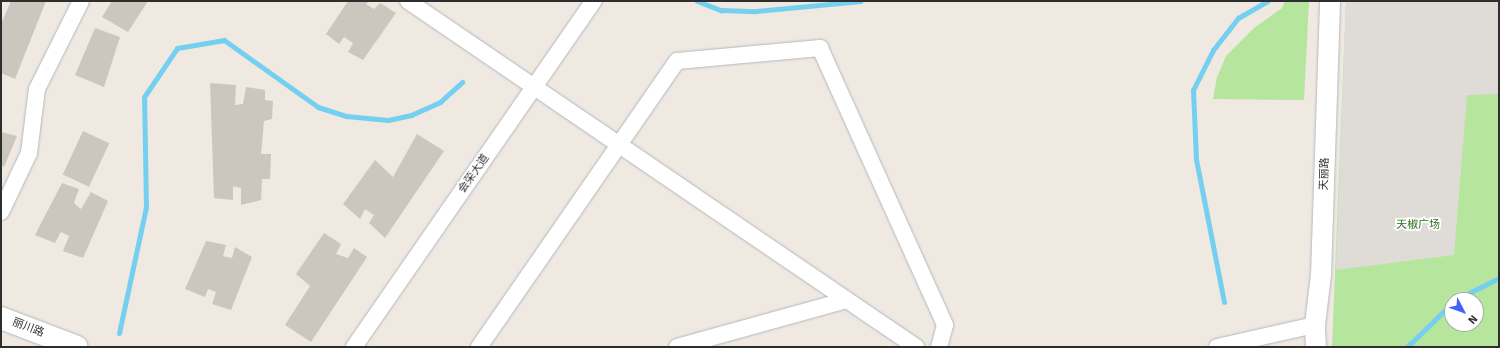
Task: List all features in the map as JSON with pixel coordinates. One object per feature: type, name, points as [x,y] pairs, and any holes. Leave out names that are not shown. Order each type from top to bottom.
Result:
[{"type":"main road","name":"丽川路","points":[[1,318],[53,343],[76,347]]},
{"type":"street","points":[[1,212],[29,154],[37,89],[81,1]]},
{"type":"street","points":[[408,1],[535,86],[916,347]]},
{"type":"street","name":"会荣大道","points":[[354,347],[594,1]]},
{"type":"street","name":"天丽路","points":[[1316,347],[1315,325],[1321,275],[1330,1]]},
{"type":"street","points":[[479,347],[677,61],[820,48],[945,324],[939,347]]},
{"type":"street","points":[[677,347],[847,300]]},
{"type":"street","points":[[1217,347],[1315,325]]},
{"type":"green space","points":[[1285,1],[1309,1],[1304,100],[1213,99],[1217,77],[1226,56],[1254,28],[1282,8]]},
{"type":"green space","name":"天椒广场","points":[[1346,1],[1499,1],[1499,347],[1332,347]]},
{"type":"shaded area","name":"天椒广场","points":[[1346,1],[1499,1],[1499,94],[1467,95],[1454,255],[1336,270]]},
{"type":"building","points":[[11,1],[46,1],[15,79],[1,73],[1,24]]},
{"type":"building","points":[[112,1],[148,1],[128,32],[102,17]]},
{"type":"building","points":[[348,1],[369,1],[366,4],[374,9],[380,3],[396,13],[363,60],[348,52],[353,43],[344,37],[339,44],[326,34]]},
{"type":"building","points":[[95,28],[120,37],[104,87],[75,75]]},
{"type":"building","points":[[210,83],[236,85],[235,105],[243,104],[246,87],[265,90],[265,100],[273,101],[272,119],[264,121],[261,154],[271,154],[270,179],[262,179],[261,200],[241,205],[241,188],[233,186],[233,200],[214,198]]},
{"type":"building","points":[[83,131],[109,143],[89,187],[63,175]]},
{"type":"building","points":[[1,132],[17,136],[4,167],[1,165]]},
{"type":"building","points":[[417,134],[444,151],[385,238],[369,223],[374,215],[365,209],[360,219],[343,204],[375,160],[393,177]]},
{"type":"building","points":[[62,183],[79,189],[74,203],[81,209],[91,192],[108,201],[83,258],[63,251],[69,236],[61,232],[55,243],[35,235]]},
{"type":"building","points":[[324,233],[341,244],[336,254],[348,258],[354,248],[367,257],[311,342],[285,325],[310,286],[296,274]]},
{"type":"building","points":[[206,241],[226,245],[223,256],[232,258],[235,247],[252,257],[231,310],[212,304],[216,292],[208,289],[205,297],[185,289]]},
{"type":"waterway","points":[[697,1],[721,10],[756,11],[861,1]]},
{"type":"waterway","points":[[1224,302],[1196,159],[1193,90],[1213,50],[1238,18],[1267,1]]},
{"type":"waterway","points":[[119,333],[146,207],[144,97],[177,48],[224,40],[318,107],[346,116],[388,120],[411,115],[440,102],[462,82]]},
{"type":"waterway","points":[[1471,292],[1499,278]]},
{"type":"waterway","points":[[1407,347],[1444,311]]}]
